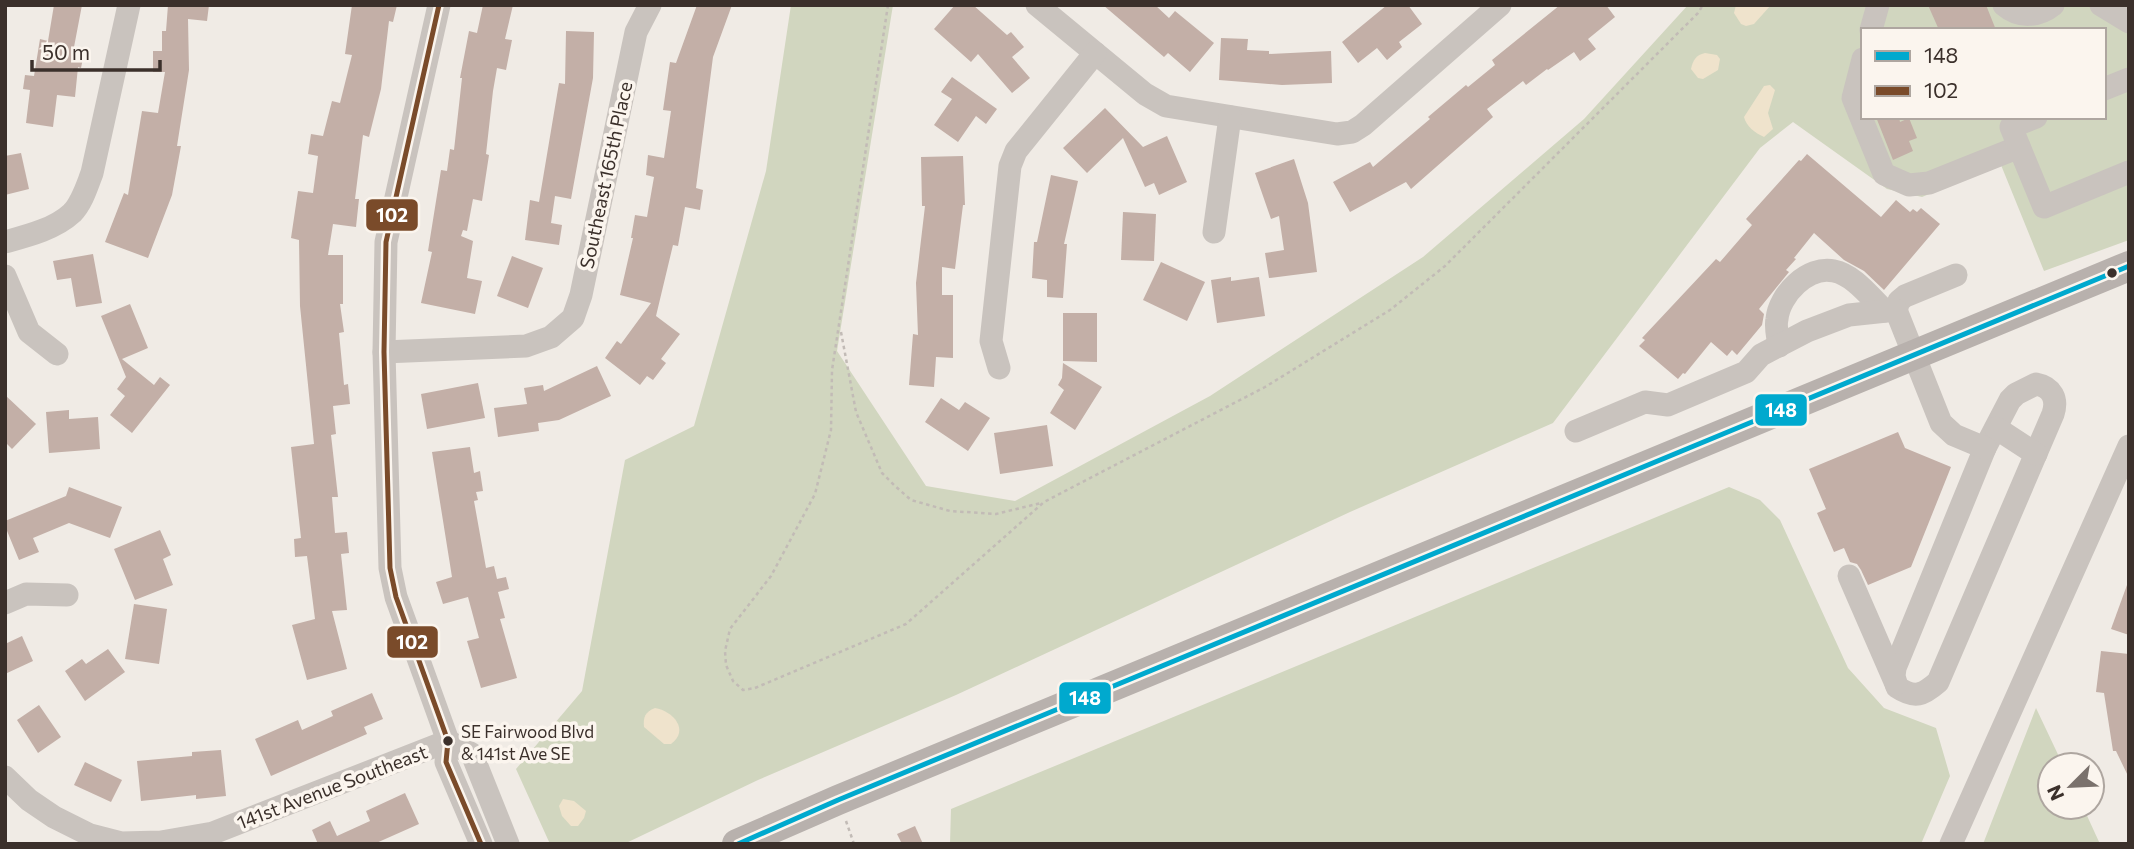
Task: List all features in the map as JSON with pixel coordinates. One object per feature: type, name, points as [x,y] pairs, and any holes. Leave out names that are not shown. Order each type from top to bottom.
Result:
[{"type":"main road","points":[[737,844],[2129,266]]},
{"type":"street","points":[[5,242],[33,234],[73,212],[85,192],[92,173],[129,5]]},
{"type":"street","points":[[439,5],[386,242],[384,352],[390,568],[396,597],[448,741],[446,762],[481,844]]},
{"type":"street","name":"Southeast 165th Place","points":[[384,352],[526,346],[551,337],[573,318],[581,295],[636,32],[650,5]]},
{"type":"street","points":[[1037,5],[1144,94],[1166,106],[1337,134],[1352,132],[1363,125],[1500,5]]},
{"type":"street","points":[[1872,28],[1878,5]]},
{"type":"street","points":[[2002,5],[2023,15],[2038,14],[2053,5]]},
{"type":"street","points":[[2002,5],[2010,28]]},
{"type":"street","points":[[2101,5],[2129,22]]},
{"type":"street","points":[[999,368],[991,341],[1010,166],[1016,151],[1096,53]]},
{"type":"street","points":[[1861,66],[1853,99],[1861,118]]},
{"type":"street","points":[[2106,88],[2129,79]]},
{"type":"street","points":[[1214,232],[1230,117]]},
{"type":"street","points":[[1861,119],[1884,174],[1909,185],[1929,183],[2020,147]]},
{"type":"street","points":[[2031,119],[2011,127],[2044,206],[2129,172]]},
{"type":"street","points":[[1779,346],[1776,320],[1781,302],[1807,275],[1819,270],[1835,271],[1853,281],[1890,311],[1913,354],[1941,423],[1954,435],[1990,438],[2036,454]]},
{"type":"street","points":[[1576,431],[1645,402],[1668,405],[1746,372],[1761,355],[1807,331],[1849,315],[1890,311],[1905,296],[1956,275]]},
{"type":"street","points":[[5,276],[29,332],[57,354]]},
{"type":"street","points":[[1849,576],[1897,687],[1906,693],[1917,695],[1928,691],[1938,682],[2036,454],[2056,405],[2052,392],[2044,385],[2036,384],[2016,394],[2010,400],[1990,438],[1895,668],[1897,687]]},
{"type":"street","points":[[1951,844],[2129,446]]},
{"type":"street","points":[[5,603],[26,594],[67,595]]},
{"type":"street","points":[[448,741],[472,754],[509,844]]},
{"type":"street","name":"141st Avenue Southeast","points":[[5,777],[29,800],[54,817],[90,835],[121,842],[161,842],[213,833],[448,741]]},
{"type":"path","points":[[888,5],[832,370],[831,430],[816,494],[771,576],[730,629],[725,652],[726,665],[733,681],[743,690],[755,688],[906,624],[1044,502]]},
{"type":"path","points":[[841,332],[856,412],[881,474],[911,500],[950,511],[996,514],[1044,502],[1265,387],[1390,310],[1445,266],[1703,5]]},
{"type":"green space","points":[[791,5],[893,5],[837,351],[926,486],[1015,501],[1210,396],[1423,257],[1584,119],[1688,5],[2129,5],[2129,240],[2044,271],[2001,165],[1922,197],[1887,189],[1793,122],[1760,148],[1553,423],[1350,512],[956,695],[758,780],[624,844],[550,844],[516,769],[582,691],[625,460],[694,426],[766,171]]},
{"type":"green space","points":[[1729,487],[1760,500],[1780,520],[1848,668],[1884,708],[1936,728],[1950,776],[1921,844],[950,844],[951,809]]},
{"type":"green space","points":[[2036,708],[2056,751],[2036,751],[2036,821],[2089,821],[2100,844],[1983,844]]},
{"type":"sand","points":[[1736,5],[1771,5],[1754,24],[1746,26],[1741,24],[1734,13]]},
{"type":"sand","points":[[1705,53],[1717,55],[1720,59],[1718,70],[1703,79],[1698,78],[1691,69],[1695,58]]},
{"type":"sand","points":[[1770,85],[1775,90],[1768,113],[1773,129],[1764,137],[1751,129],[1744,117],[1764,86]]},
{"type":"sand","points":[[655,708],[668,713],[677,722],[679,733],[671,744],[664,744],[644,727],[645,715]]},
{"type":"sand","points":[[563,799],[574,801],[586,811],[578,826],[571,826],[562,816],[559,806]]},
{"type":"building","points":[[54,5],[82,5],[74,47],[85,48],[81,68],[78,67],[75,97],[57,95],[53,127],[26,123],[30,90],[23,89],[25,75],[34,76],[40,39],[48,41]]},
{"type":"building","points":[[168,5],[209,5],[207,21],[188,19],[189,70],[177,146],[181,146],[172,195],[148,258],[105,242],[124,193],[128,195],[142,111],[158,113],[165,72],[153,72],[153,51],[162,51],[162,31],[166,31]]},
{"type":"building","points":[[352,5],[397,5],[393,22],[389,21],[381,89],[369,137],[363,135],[355,199],[359,199],[356,227],[333,224],[328,255],[343,255],[343,304],[340,304],[344,332],[339,333],[344,385],[348,384],[350,404],[333,406],[336,434],[331,435],[338,497],[332,497],[335,533],[347,532],[349,553],[341,554],[347,610],[332,611],[347,669],[307,680],[292,625],[315,619],[307,556],[295,557],[294,539],[301,538],[291,447],[314,444],[300,306],[299,240],[291,238],[298,191],[313,193],[318,156],[308,154],[311,134],[323,136],[332,101],[340,103],[352,55],[345,54]]},
{"type":"building","points":[[483,5],[513,5],[505,39],[512,40],[506,70],[497,68],[493,91],[486,154],[489,155],[482,201],[473,199],[467,231],[463,230],[461,236],[473,241],[467,278],[482,281],[475,314],[421,303],[432,252],[428,251],[441,170],[447,171],[450,149],[454,150],[460,78],[469,31],[477,33]]},
{"type":"building","points":[[697,5],[732,5],[713,57],[696,188],[703,190],[700,210],[685,207],[678,246],[673,245],[656,316],[680,334],[661,359],[666,363],[653,380],[647,376],[640,385],[605,358],[617,341],[621,344],[651,303],[620,295],[633,238],[635,215],[647,217],[654,177],[646,175],[648,155],[664,158],[671,111],[663,110],[670,62],[676,63]]},
{"type":"building","points":[[955,5],[973,5],[1007,35],[1011,32],[1024,47],[1012,57],[1030,78],[1012,93],[978,54],[971,62],[934,29]]},
{"type":"building","points":[[1103,5],[1155,5],[1169,18],[1175,11],[1214,43],[1190,72],[1168,53],[1164,57]]},
{"type":"building","points":[[1387,5],[1408,5],[1422,24],[1399,42],[1402,47],[1387,60],[1377,48],[1358,63],[1342,42]]},
{"type":"building","points":[[1560,5],[1606,5],[1615,17],[1588,39],[1596,49],[1580,61],[1574,52],[1526,85],[1523,81],[1487,109],[1493,117],[1411,189],[1406,182],[1350,212],[1333,182],[1370,162],[1373,167],[1466,85],[1468,87],[1495,65],[1492,60]]},
{"type":"building","points":[[1928,5],[1986,5],[1995,28],[1938,28]]},
{"type":"building","points":[[566,31],[594,32],[593,78],[571,199],[555,196],[551,223],[562,225],[559,245],[525,240],[530,200],[539,202],[559,83],[565,84]]},
{"type":"building","points":[[1221,38],[1248,39],[1247,50],[1269,51],[1269,54],[1331,51],[1332,83],[1282,85],[1219,80]]},
{"type":"building","points":[[952,77],[997,109],[986,124],[976,116],[958,142],[934,125],[952,99],[941,92]]},
{"type":"building","points":[[1105,108],[1143,147],[1167,136],[1187,182],[1159,195],[1154,183],[1145,187],[1123,138],[1087,173],[1063,148]]},
{"type":"building","points":[[1877,119],[1899,119],[1900,122],[1909,119],[1917,138],[1909,141],[1913,151],[1893,160]]},
{"type":"building","points":[[21,153],[29,189],[5,195],[5,156]]},
{"type":"building","points":[[1807,154],[1881,217],[1896,200],[1910,212],[1913,209],[1917,212],[1921,208],[1940,224],[1884,290],[1864,271],[1844,260],[1814,233],[1786,270],[1789,272],[1759,309],[1764,314],[1762,325],[1737,355],[1732,350],[1727,356],[1711,342],[1678,379],[1639,346],[1645,340],[1642,338],[1716,259],[1720,262],[1752,225],[1746,219]]},
{"type":"building","points":[[963,156],[965,205],[955,269],[942,267],[942,295],[953,295],[953,358],[936,357],[934,387],[909,385],[913,334],[918,335],[916,283],[925,206],[922,206],[921,157]]},
{"type":"building","points":[[1294,159],[1308,203],[1317,272],[1269,278],[1265,253],[1284,250],[1279,216],[1271,219],[1255,173]]},
{"type":"building","points":[[1051,175],[1078,181],[1064,244],[1067,244],[1063,298],[1047,297],[1047,280],[1032,278],[1034,242],[1037,242]]},
{"type":"building","points":[[1123,212],[1156,214],[1154,261],[1121,260]]},
{"type":"building","points":[[93,254],[102,303],[76,307],[71,278],[57,280],[53,261]]},
{"type":"building","points":[[512,256],[543,268],[528,308],[497,296]]},
{"type":"building","points":[[1161,262],[1205,282],[1187,321],[1143,300]]},
{"type":"building","points":[[1231,277],[1231,281],[1259,277],[1265,316],[1217,323],[1211,280]]},
{"type":"building","points":[[130,304],[148,348],[122,359],[154,385],[160,377],[170,385],[132,433],[110,415],[125,396],[117,389],[126,377],[101,316]]},
{"type":"building","points":[[1063,313],[1097,313],[1097,362],[1063,361]]},
{"type":"building","points":[[1063,363],[1102,387],[1075,430],[1050,413],[1064,390],[1058,385],[1062,378]]},
{"type":"building","points":[[597,366],[611,396],[559,420],[538,423],[539,431],[498,437],[494,408],[527,404],[524,388],[543,385],[544,391]]},
{"type":"building","points":[[478,383],[485,418],[427,429],[421,394]]},
{"type":"building","points":[[5,395],[36,424],[12,449],[5,442]]},
{"type":"building","points":[[941,398],[959,410],[965,402],[990,418],[968,451],[925,422]]},
{"type":"building","points":[[69,410],[69,419],[98,417],[100,449],[49,453],[46,412]]},
{"type":"building","points":[[1047,425],[1053,466],[1000,474],[994,433]]},
{"type":"building","points":[[1898,432],[1905,448],[1951,467],[1911,567],[1868,585],[1857,564],[1850,562],[1844,548],[1834,552],[1817,513],[1826,509],[1809,469]]},
{"type":"building","points":[[470,447],[474,473],[480,471],[483,491],[476,492],[478,500],[474,501],[486,568],[494,566],[497,579],[506,577],[509,589],[498,592],[505,618],[500,619],[517,678],[481,688],[467,641],[479,638],[468,597],[443,604],[436,582],[452,577],[432,452]]},
{"type":"building","points":[[69,487],[122,507],[110,538],[69,523],[33,538],[39,552],[19,560],[5,521],[66,496]]},
{"type":"building","points":[[160,530],[171,555],[163,559],[173,585],[135,600],[114,549]]},
{"type":"building","points":[[2129,585],[2129,635],[2111,629]]},
{"type":"building","points":[[134,604],[167,609],[159,664],[125,659]]},
{"type":"building","points":[[22,636],[33,661],[5,674],[5,644]]},
{"type":"building","points":[[108,649],[125,672],[85,701],[65,671],[82,659],[86,664]]},
{"type":"building","points":[[2101,651],[2129,654],[2129,778],[2116,751],[2113,751],[2104,693],[2096,692]]},
{"type":"building","points":[[372,693],[383,719],[364,727],[367,734],[271,776],[255,739],[298,720],[302,730],[333,716],[331,711]]},
{"type":"building","points":[[39,705],[61,737],[38,753],[17,720]]},
{"type":"building","points":[[221,750],[226,796],[196,799],[196,795],[141,801],[137,761],[192,756],[192,752]]},
{"type":"building","points":[[85,762],[122,780],[111,802],[74,785]]},
{"type":"building","points":[[405,793],[419,824],[374,844],[318,844],[312,830],[330,821],[337,836],[370,821],[366,811]]},
{"type":"building","points":[[915,826],[923,844],[902,844],[897,834]]},
{"type":"transit line","name":"102","points":[[439,5],[386,242],[384,352],[390,568],[396,597],[448,741],[446,762],[481,844]]},
{"type":"transit line","name":"148","points":[[738,844],[838,800],[2129,266]]},
{"type":"place","name":"SE Fairwood Blvd & 141st Ave SE","points":[[448,741]]}]
